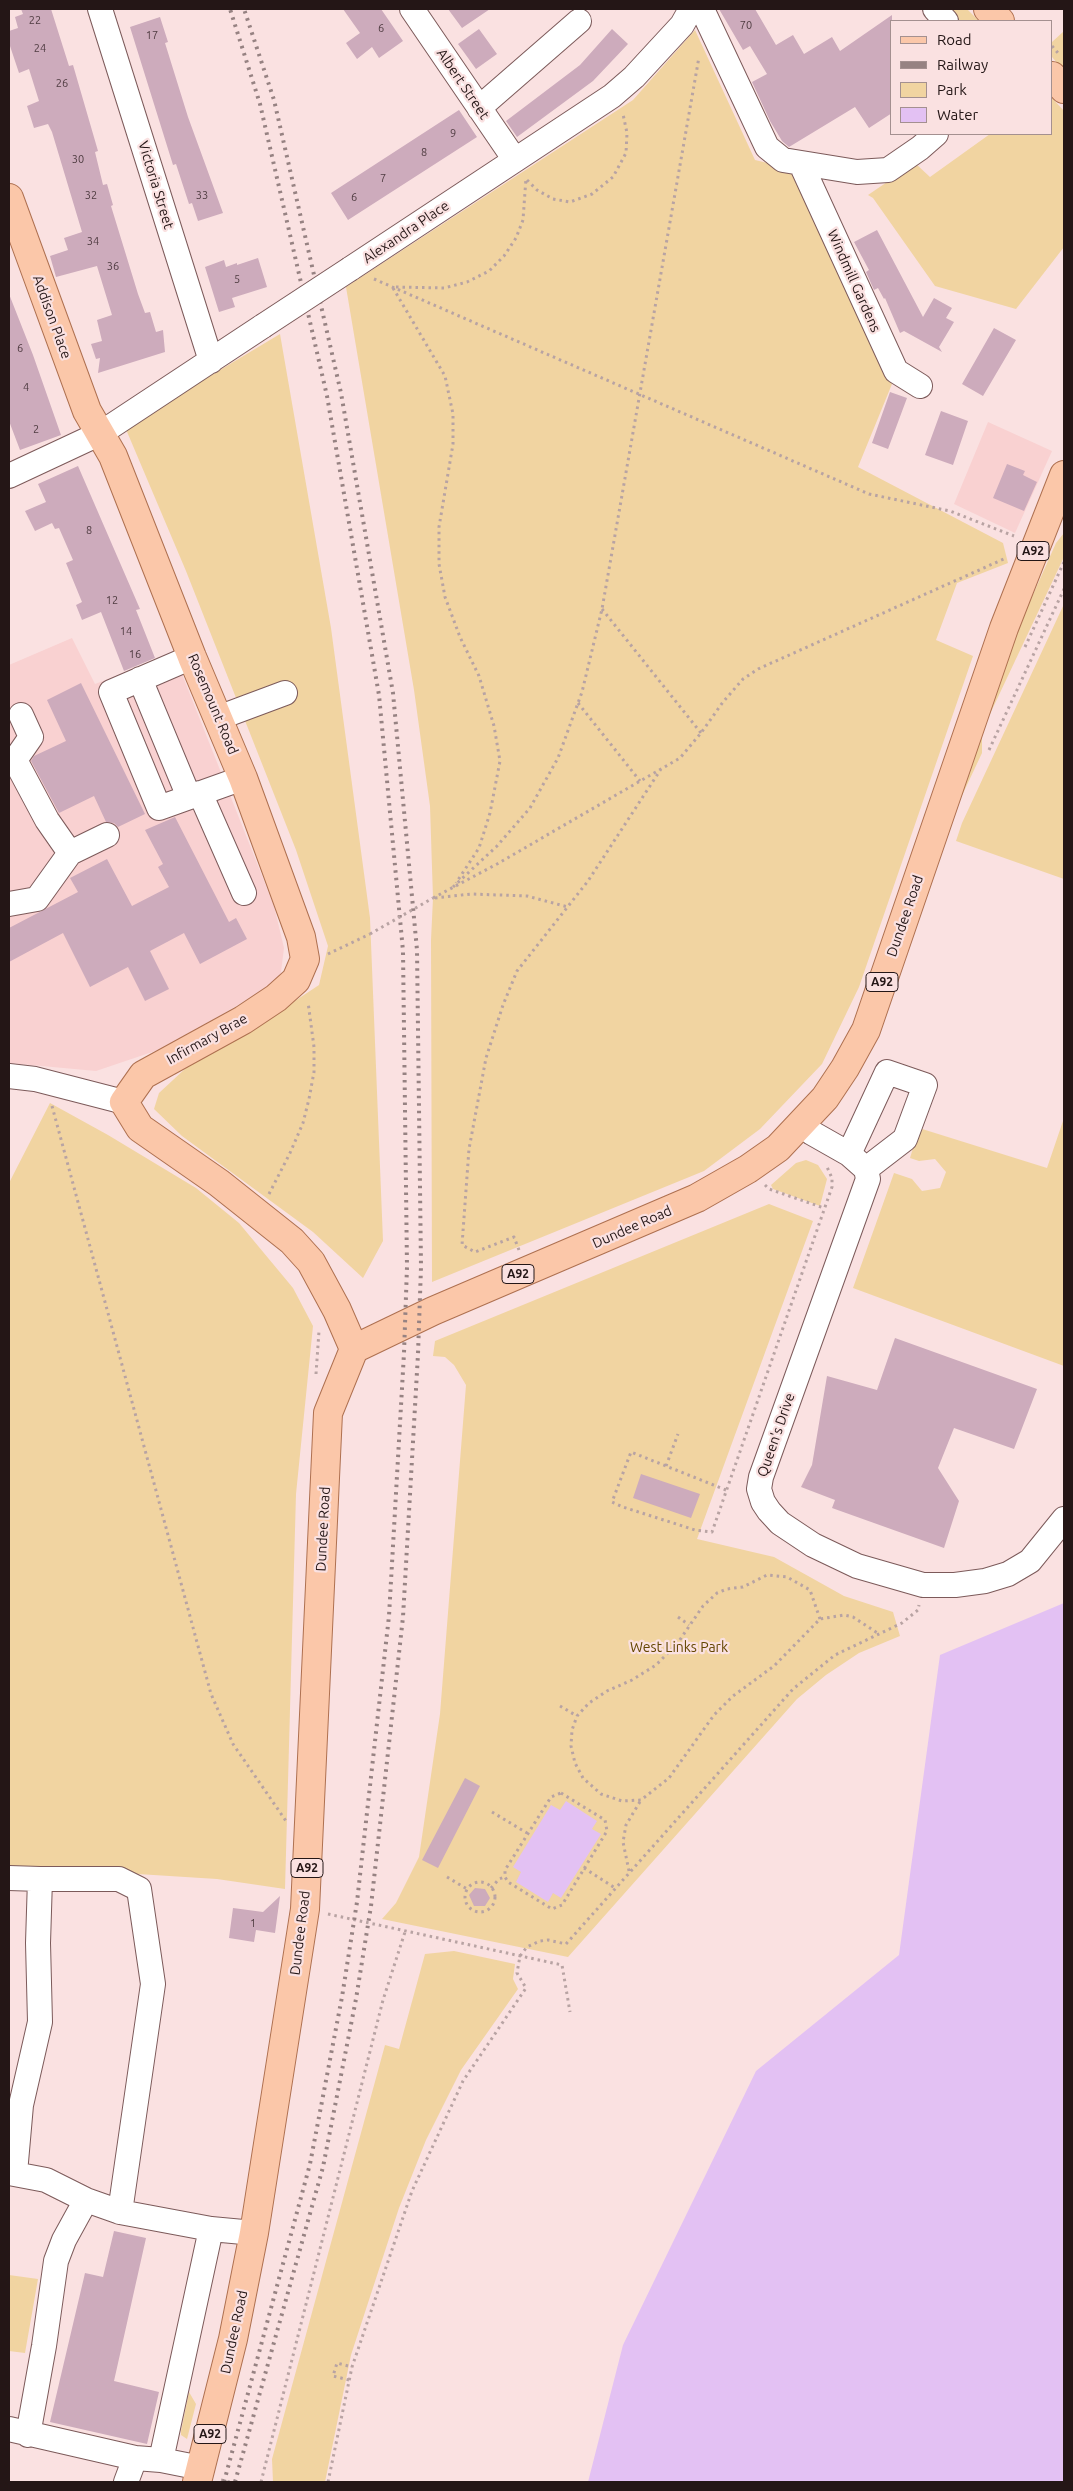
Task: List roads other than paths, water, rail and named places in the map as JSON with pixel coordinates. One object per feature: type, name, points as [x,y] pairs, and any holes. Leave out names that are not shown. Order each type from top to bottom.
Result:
[{"type":"main road","points":[[988,9],[999,20]]},
{"type":"main road","points":[[1053,77],[1064,89]]},
{"type":"main road","name":"Addison Place","points":[[9,198],[87,411],[100,433]]},
{"type":"main road","name":"Rosemount Road","points":[[100,433],[113,456],[192,657],[243,778],[301,937],[300,969]]},
{"type":"main road","name":"Dundee Road","points":[[199,2475],[233,2339],[254,2233],[305,1909],[328,1413],[354,1349],[397,1327],[697,1198],[748,1169],[778,1148],[802,1124],[830,1091],[866,1030],[1004,628],[1064,475]]},
{"type":"main road","name":"Infirmary Brae","points":[[124,1102],[143,1075],[244,1020],[276,998],[300,969]]},
{"type":"main road","points":[[124,1102],[140,1128],[219,1183],[292,1241],[311,1262],[337,1310],[354,1349]]},
{"type":"street","name":"Victoria Street","points":[[100,9],[211,361]]},
{"type":"street","name":"Albert Street","points":[[412,9],[514,160]]},
{"type":"street","points":[[935,9],[945,20]]},
{"type":"street","name":"Alexandra Place","points":[[9,476],[100,433],[612,96],[634,77],[682,25],[700,12]]},
{"type":"street","points":[[700,12],[767,147],[783,160],[858,172],[888,170],[920,148],[935,135]]},
{"type":"street","points":[[479,108],[579,21]]},
{"type":"street","name":"Windmill Gardens","points":[[802,164],[896,371],[920,386]]},
{"type":"street","points":[[192,657],[111,692],[159,808],[243,778]]},
{"type":"street","points":[[140,679],[244,893]]},
{"type":"street","points":[[218,718],[286,693]]},
{"type":"street","points":[[21,715],[31,737],[15,760],[15,778],[70,853]]},
{"type":"street","points":[[9,904],[37,899],[70,853],[107,835]]},
{"type":"street","points":[[9,1076],[46,1082],[124,1102]]},
{"type":"street","name":"Queen's Drive","points":[[802,1124],[858,1162],[868,1179],[860,1207],[781,1418],[761,1477],[759,1489],[763,1502],[780,1523],[813,1544],[856,1566],[923,1585],[955,1586],[985,1581],[1008,1574],[1030,1561],[1064,1519]]},
{"type":"street","points":[[9,1878],[119,1879],[139,1889],[154,1984],[120,2212]]},
{"type":"street","points":[[40,1879],[38,1943],[40,2022],[21,2104],[12,2173],[46,2180],[86,2200],[120,2212],[211,2229],[254,2233]]},
{"type":"street","points":[[86,2200],[64,2240],[56,2261],[44,2346],[19,2432],[135,2458],[161,2460],[199,2475]]},
{"type":"street","points":[[161,2460],[211,2229]]},
{"type":"street","points":[[126,2482],[135,2458]]},
{"type":"water","points":[[1064,1603],[1064,2482],[588,2482],[623,2345],[756,2071],[899,1955],[940,1655]]},
{"type":"water","points":[[566,1801],[597,1821],[592,1829],[601,1834],[561,1898],[553,1893],[548,1902],[516,1882],[521,1872],[513,1867],[551,1805],[560,1810]]},
{"type":"railway","points":[[224,2482],[310,2164],[342,1997],[357,1902],[389,1616],[407,1267],[403,951],[379,695],[327,396],[260,104],[230,9]]},
{"type":"railway","points":[[235,2482],[323,2167],[356,1999],[371,1906],[403,1617],[421,1267],[417,950],[393,693],[341,393],[274,100],[244,9]]},
{"type":"park label","name":"West Links Park","points":[[679,1647]]}]
